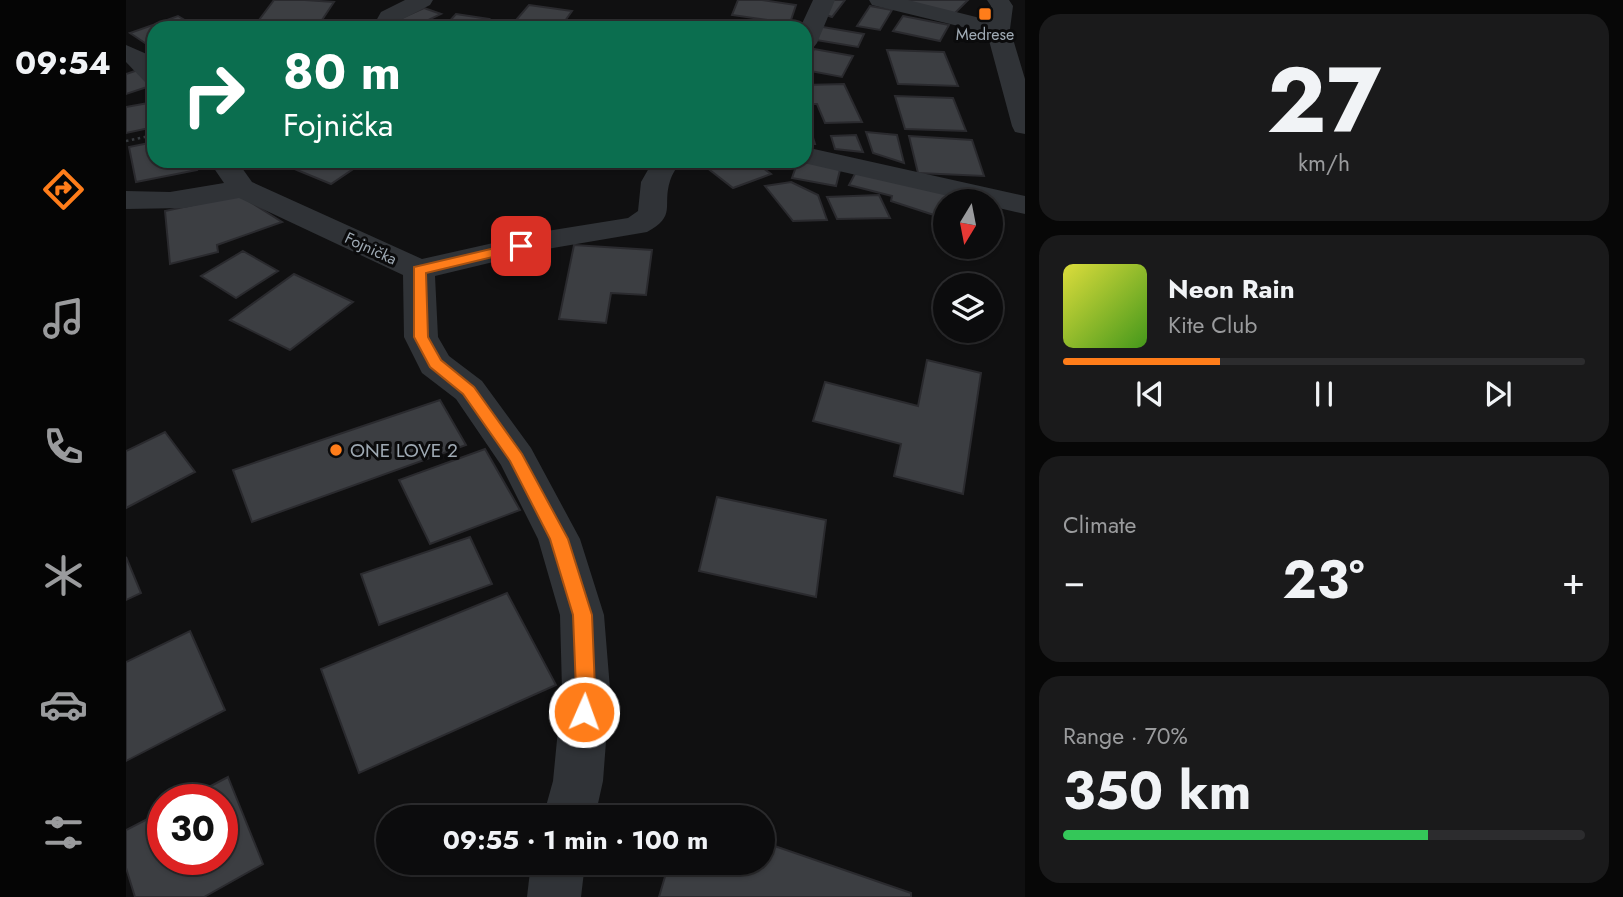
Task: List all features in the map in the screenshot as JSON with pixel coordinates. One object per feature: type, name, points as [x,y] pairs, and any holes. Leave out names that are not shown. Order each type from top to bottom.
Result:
[{"type":"street","points":[[387,21],[389,17],[422,0]]},
{"type":"street","points":[[812,27],[824,0]]},
{"type":"street","points":[[880,0],[1005,10],[1024,21]]},
{"type":"street","points":[[1005,10],[1024,126]]},
{"type":"street","points":[[126,52],[140,60],[147,68]]},
{"type":"street","points":[[812,157],[1024,205]]},
{"type":"street","points":[[126,200],[161,203],[191,201],[242,188],[228,168]]},
{"type":"street","name":"Fojnička","points":[[242,188],[419,270],[547,240],[636,226],[649,220],[656,206],[656,182],[663,168]]},
{"type":"street","points":[[419,270],[421,337],[435,364],[468,390],[517,458],[559,539],[582,615],[586,689],[578,781],[572,805]]},
{"type":"street","points":[[554,897],[557,875]]},
{"type":"path","points":[[126,141],[147,136]]},
{"type":"building","points":[[274,0],[334,2],[321,21],[259,20]]},
{"type":"building","points":[[738,0],[796,5],[791,21],[732,15]]},
{"type":"building","points":[[830,0],[845,0],[832,17],[820,13]]},
{"type":"building","points":[[890,0],[968,0],[951,17]]},
{"type":"building","points":[[529,5],[572,11],[565,21],[515,21]]},
{"type":"building","points":[[870,6],[892,10],[880,30],[857,26]]},
{"type":"building","points":[[424,8],[441,14],[426,21],[397,20]]},
{"type":"building","points":[[456,14],[489,19],[487,21],[450,21]]},
{"type":"building","points":[[178,16],[186,21],[164,21]]},
{"type":"building","points":[[903,16],[949,25],[940,41],[893,31]]},
{"type":"building","points":[[817,26],[864,34],[858,47],[812,39]]},
{"type":"building","points":[[147,27],[147,44],[130,33]]},
{"type":"building","points":[[814,49],[853,56],[842,77],[812,71]]},
{"type":"building","points":[[887,50],[944,52],[958,86],[898,84]]},
{"type":"building","points":[[138,70],[147,79],[147,87],[126,94],[126,74]]},
{"type":"building","points":[[844,84],[862,122],[825,123],[817,104],[812,104],[812,85]]},
{"type":"building","points":[[895,96],[953,98],[966,131],[905,129]]},
{"type":"building","points":[[147,103],[147,128],[126,133],[126,107]]},
{"type":"building","points":[[866,132],[897,135],[904,163],[873,153]]},
{"type":"building","points":[[856,135],[863,152],[835,149],[831,136]]},
{"type":"building","points":[[909,136],[972,140],[984,176],[918,173]]},
{"type":"building","points":[[147,143],[147,168],[197,170],[136,182],[129,147]]},
{"type":"building","points":[[812,161],[841,166],[836,186],[792,178],[796,168],[812,168]]},
{"type":"building","points":[[292,168],[355,168],[331,184]]},
{"type":"building","points":[[707,168],[763,168],[771,174],[733,188]]},
{"type":"building","points":[[857,170],[914,181],[935,189],[933,215],[891,201],[892,196],[849,185]]},
{"type":"building","points":[[791,182],[818,195],[827,220],[793,221],[765,186]]},
{"type":"building","points":[[239,195],[282,222],[217,245],[218,252],[170,264],[165,211]]},
{"type":"building","points":[[879,195],[890,218],[837,219],[827,197]]},
{"type":"building","points":[[574,245],[652,250],[646,295],[611,293],[606,323],[559,319]]},
{"type":"building","points":[[243,251],[278,271],[236,298],[201,276]]},
{"type":"building","points":[[294,274],[353,302],[290,350],[230,320]]},
{"type":"building","points":[[927,360],[981,373],[963,494],[894,476],[901,444],[813,421],[825,382],[918,406]]},
{"type":"building","points":[[440,400],[466,445],[252,522],[233,470]]},
{"type":"building","points":[[165,432],[195,472],[126,508],[126,451]]},
{"type":"building","points":[[485,449],[520,510],[430,544],[399,480]]},
{"type":"building","points":[[717,497],[826,520],[816,597],[699,571]]},
{"type":"building","points":[[470,537],[492,584],[379,625],[361,574]]},
{"type":"building","points":[[126,557],[141,593],[126,600]]},
{"type":"building","points":[[507,593],[556,685],[359,773],[321,669]]},
{"type":"building","points":[[190,631],[225,710],[126,761],[126,662]]},
{"type":"building","points":[[228,777],[231,784],[215,784]]},
{"type":"building","points":[[238,802],[263,864],[204,897],[135,897],[126,868],[126,830],[147,819],[147,875],[238,875]]},
{"type":"building","points":[[775,846],[911,893],[911,897],[659,897],[665,875],[775,875]]},
{"type":"place","name":"Medrese","points":[[985,14]]},
{"type":"place","name":"ONE LOVE 2","points":[[336,450]]},
{"type":"route","points":[[521,246],[419,270],[421,337],[435,364],[468,390],[517,458],[559,539],[582,615],[586,689],[584,712]]}]
